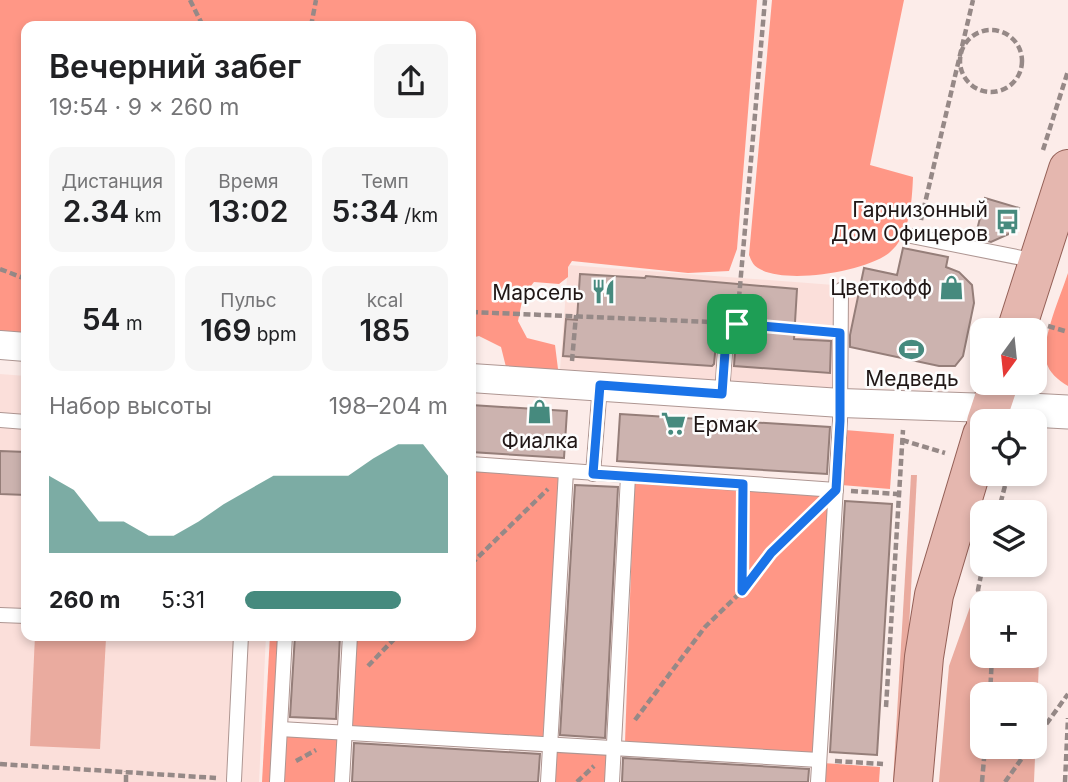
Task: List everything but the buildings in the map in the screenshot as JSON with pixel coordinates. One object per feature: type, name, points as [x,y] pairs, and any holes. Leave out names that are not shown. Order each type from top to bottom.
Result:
[{"type":"main road","points":[[1020,318],[1068,169]]},
{"type":"main road","points":[[893,773],[924,657],[934,595],[970,475]]},
{"type":"street","points":[[0,345],[21,347]]},
{"type":"street","points":[[476,378],[970,411]]},
{"type":"street","points":[[1047,412],[1068,412]]},
{"type":"lane","points":[[911,236],[1038,261]]},
{"type":"lane","points":[[818,782],[841,403],[841,290]]},
{"type":"lane","points":[[722,394],[732,323]]},
{"type":"lane","points":[[593,474],[600,385]]},
{"type":"lane","points":[[0,420],[21,422]]},
{"type":"lane","points":[[476,464],[836,490]]},
{"type":"lane","points":[[548,782],[566,471]]},
{"type":"lane","points":[[612,782],[628,476]]},
{"type":"lane","points":[[0,615],[21,616]]},
{"type":"lane","points":[[234,780],[241,641]]},
{"type":"lane","points":[[277,777],[285,641]]},
{"type":"lane","points":[[342,782],[350,641]]},
{"type":"lane","points":[[280,729],[819,760]]},
{"type":"path","points":[[190,0],[200,21]]},
{"type":"path","points":[[312,21],[316,0]]},
{"type":"path","points":[[732,323],[765,0]]},
{"type":"path","points":[[911,236],[932,182],[973,0]]},
{"type":"path","points":[[1000,31],[1016,41],[1023,60],[1022,69],[1009,87],[988,93],[978,90],[962,74],[961,53],[971,37],[980,32],[1000,31]]},
{"type":"path","points":[[0,269],[21,277]]},
{"type":"path","points":[[476,312],[732,323],[840,333]]},
{"type":"path","points":[[572,365],[576,315]]},
{"type":"path","points":[[886,710],[902,440]]},
{"type":"path","points":[[476,559],[566,471]]},
{"type":"path","points":[[742,591],[743,484]]},
{"type":"path","points":[[577,782],[613,748],[705,628],[742,591],[771,553],[836,490],[898,494]]},
{"type":"path","points":[[347,686],[392,641]]},
{"type":"path","points":[[1047,723],[1068,694]]},
{"type":"path","points":[[1065,782],[1068,718]]},
{"type":"path","points":[[277,777],[344,733]]},
{"type":"path","points":[[884,751],[893,773]]},
{"type":"path","points":[[982,782],[984,759]]},
{"type":"path","points":[[1005,782],[1021,759]]},
{"type":"path","points":[[819,760],[893,773]]},
{"type":"path","points":[[0,764],[234,780]]},
{"type":"path","points":[[126,771],[126,782]]},
{"type":"shaded area","points":[[0,0],[757,0],[737,249],[729,271],[688,273],[572,261],[568,267],[568,277],[559,284],[534,282],[523,296],[518,321],[527,338],[555,345],[558,369],[553,376],[506,367],[501,347],[476,337],[476,21],[21,21],[21,336],[0,335]]},
{"type":"shaded area","points":[[772,0],[904,0],[870,165],[913,177],[911,208],[906,228],[896,246],[878,260],[862,266],[824,274],[786,276],[758,268],[749,255]]},
{"type":"shaded area","points":[[568,265],[860,287],[840,389],[560,370]]},
{"type":"shaded area","points":[[1068,273],[1068,386],[1057,379],[1047,364],[1047,337]]},
{"type":"shaded area","points":[[0,374],[21,376],[21,641],[266,641],[259,782],[0,782]]},
{"type":"shaded area","points":[[845,430],[894,434],[890,489],[841,485]]},
{"type":"shaded area","points":[[476,468],[560,474],[543,738],[352,728],[357,641],[476,641]]},
{"type":"shaded area","points":[[911,475],[917,475],[901,782],[893,782]]},
{"type":"shaded area","points":[[634,483],[831,492],[814,754],[625,743]]},
{"type":"shaded area","points":[[970,607],[970,668],[1039,668],[1038,682],[970,682],[970,759],[1035,759],[1034,782],[939,782],[949,666]]},
{"type":"shaded area","points":[[35,641],[106,641],[100,749],[30,746]]},
{"type":"shaded area","points":[[270,641],[282,641],[274,782],[262,782]]},
{"type":"shaded area","points":[[283,733],[342,738],[339,782],[280,782]]},
{"type":"shaded area","points":[[552,748],[612,751],[610,782],[550,782]]},
{"type":"shaded area","points":[[823,763],[880,767],[879,782],[822,782]]},
{"type":"place","name":"Гарнизонный Дом Офицеров","points":[[1008,221]]},
{"type":"place","name":"Цветкофф","points":[[952,287]]},
{"type":"place","name":"Марсель","points":[[604,292]]},
{"type":"place","name":"Медведь","points":[[912,349]]},
{"type":"place","name":"Фиалка","points":[[540,411]]},
{"type":"place","name":"Ермак","points":[[673,424]]},
{"type":"route","points":[[727,323],[737,324],[840,333],[840,421],[836,490],[771,553],[742,591],[743,484],[593,474],[600,385],[722,394],[727,323]]}]
